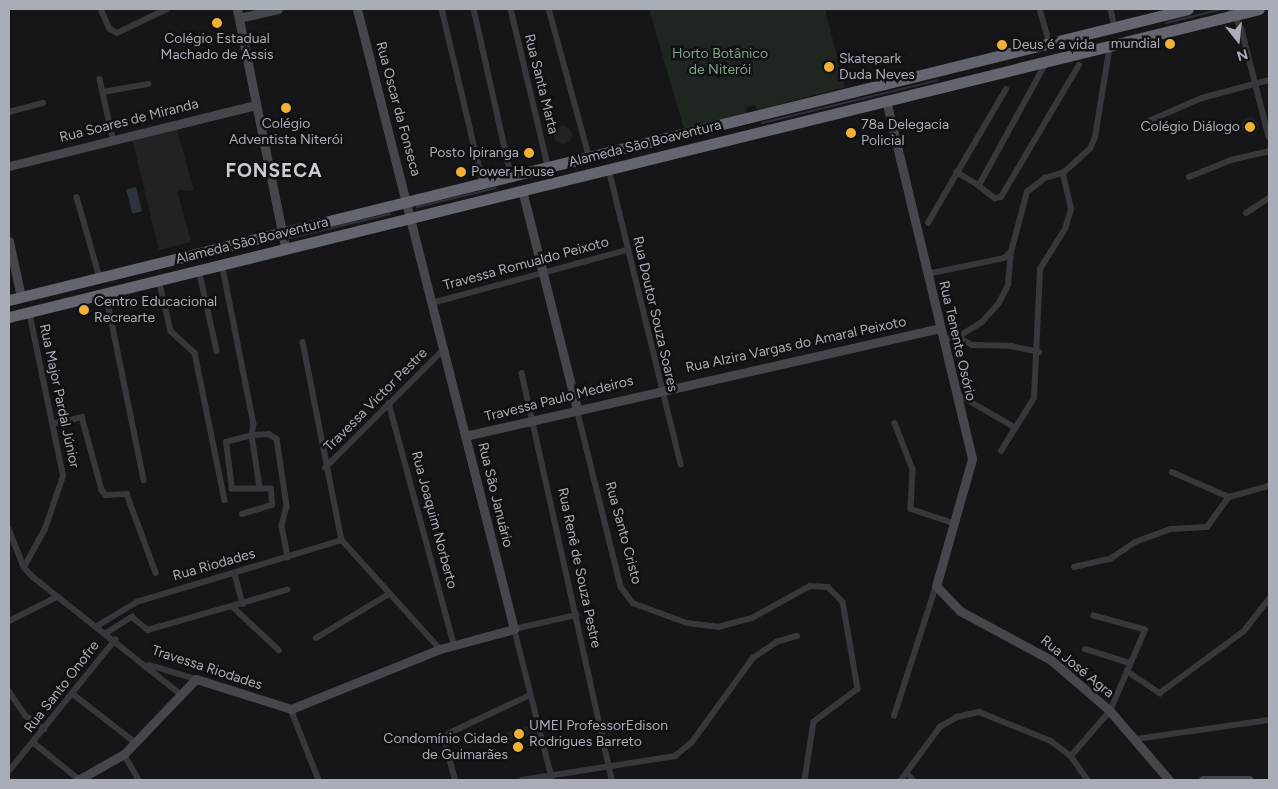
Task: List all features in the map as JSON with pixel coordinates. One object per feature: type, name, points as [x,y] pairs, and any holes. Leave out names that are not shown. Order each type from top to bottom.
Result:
[{"type":"highway","name":"Alameda São Boaventura","points":[[9,300],[548,165],[1188,9]]},
{"type":"highway","name":"Alameda São Boaventura","points":[[9,317],[1110,45],[1233,11],[1259,9]]},
{"type":"street","points":[[100,9],[110,29],[118,33],[168,9]]},
{"type":"street","points":[[278,9],[238,13],[285,248]]},
{"type":"street","name":"Rua Oscar da Fonseca","points":[[357,9],[412,217]]},
{"type":"street","points":[[442,9],[483,182]]},
{"type":"street","points":[[474,9],[512,174]]},
{"type":"street","name":"Rua Santa Marta","points":[[510,9],[548,165]]},
{"type":"street","points":[[549,9],[589,155]]},
{"type":"street","points":[[1040,9],[1050,44]]},
{"type":"street","points":[[1111,9],[1115,28]]},
{"type":"street","points":[[1233,11],[1256,83],[1269,137]]},
{"type":"street","points":[[942,339],[958,338],[982,322],[999,303],[1008,285],[1011,252],[1027,192],[1045,178],[1063,173],[1093,143],[1110,45]]},
{"type":"street","points":[[979,186],[1048,60]]},
{"type":"street","points":[[957,173],[995,198],[1001,197],[1079,65]]},
{"type":"street","points":[[100,79],[113,138]]},
{"type":"street","points":[[1144,123],[1202,98],[1269,80]]},
{"type":"street","points":[[103,92],[148,84]]},
{"type":"street","points":[[928,223],[1006,89]]},
{"type":"street","name":"Rua Tenente Osório","points":[[886,100],[972,459],[956,524],[894,716]]},
{"type":"street","points":[[9,112],[43,103]]},
{"type":"street","name":"Rua Soares de Miranda","points":[[9,166],[113,138],[256,105]]},
{"type":"street","points":[[1189,177],[1230,160],[1269,151]]},
{"type":"street","name":"Rua Doutor Souza Soares","points":[[609,169],[659,389],[681,464]]},
{"type":"street","points":[[1001,452],[1034,398],[1039,352],[1040,269],[1065,230],[1071,210],[1063,173]]},
{"type":"street","name":"Rua Santo Cristo","points":[[522,190],[621,587],[633,603],[687,623],[718,627],[752,618],[810,586],[828,587],[843,602],[858,689],[814,722],[805,780]]},
{"type":"street","points":[[77,196],[100,278]]},
{"type":"street","points":[[1246,214],[1269,198]]},
{"type":"street","name":"Rua São Januário","points":[[412,217],[551,777]]},
{"type":"street","points":[[9,241],[21,297]]},
{"type":"street","name":"Travessa Romualdo Peixoto","points":[[432,303],[627,250]]},
{"type":"street","points":[[927,274],[1001,260],[1011,252]]},
{"type":"street","points":[[222,263],[254,424],[252,435],[260,487]]},
{"type":"street","points":[[198,269],[217,351]]},
{"type":"street","points":[[159,279],[170,328],[194,353],[224,500]]},
{"type":"street","points":[[106,292],[144,480]]},
{"type":"street","name":"Rua Major Pardal Júnior","points":[[24,567],[63,482],[29,312]]},
{"type":"street","name":"Rua Alzira Vargas do Amaral Peixoto","points":[[659,389],[940,328]]},
{"type":"street","points":[[958,338],[972,345],[1011,346],[1039,352]]},
{"type":"street","points":[[303,342],[325,468],[342,540],[440,649]]},
{"type":"street","name":"Travessa Victor Pestre","points":[[325,468],[444,349]]},
{"type":"street","name":"Rua Renê de Souza Pestre","points":[[522,373],[535,420],[612,780]]},
{"type":"street","name":"Travessa Paulo Medeiros","points":[[466,436],[659,389]]},
{"type":"street","points":[[955,392],[1016,428]]},
{"type":"street","name":"Rua Joaquim Norberto","points":[[389,403],[454,644]]},
{"type":"street","points":[[52,424],[82,417],[102,490],[106,495],[127,494],[156,573]]},
{"type":"street","points":[[895,423],[913,470],[911,509],[956,524]]},
{"type":"street","points":[[242,514],[272,504],[270,487],[232,489],[224,448],[226,442],[252,435],[269,434],[277,439],[287,506],[282,526],[288,558]]},
{"type":"street","points":[[1172,472],[1230,497]]},
{"type":"street","points":[[1074,567],[1110,559],[1135,542],[1171,530],[1207,527],[1230,497],[1269,486]]},
{"type":"street","points":[[9,529],[24,567]]},
{"type":"street","name":"Rua Riodades","points":[[97,626],[137,602],[288,558],[342,540]]},
{"type":"street","name":"Travessa Riodades","points":[[24,567],[57,597],[145,664],[290,709]]},
{"type":"street","points":[[235,574],[243,604]]},
{"type":"street","name":"Rua José Agra","points":[[936,586],[948,601],[1043,654],[1110,711],[1136,739],[1169,780]]},
{"type":"street","points":[[106,633],[132,617],[146,630],[233,607],[287,590]]},
{"type":"street","points":[[316,638],[389,594]]},
{"type":"street","points":[[9,621],[57,597]]},
{"type":"street","points":[[1127,671],[1160,693],[1244,631],[1269,599]]},
{"type":"street","points":[[233,607],[279,650]]},
{"type":"street","points":[[319,780],[290,709],[454,644],[576,616]]},
{"type":"street","points":[[1071,756],[1110,711],[1145,628],[1094,616]]},
{"type":"street","points":[[522,780],[669,759],[684,751],[753,658],[777,642],[797,636]]},
{"type":"street","name":"Rua Santo Onofre","points":[[9,771],[34,743],[115,640]]},
{"type":"street","points":[[1085,649],[1130,663]]},
{"type":"street","points":[[145,664],[182,695]]},
{"type":"street","points":[[34,743],[79,780],[124,754],[196,680]]},
{"type":"street","points":[[9,691],[25,715],[44,729]]},
{"type":"street","points":[[72,694],[136,742]]},
{"type":"street","points":[[454,780],[443,736],[530,696]]},
{"type":"street","points":[[901,780],[908,774],[940,727],[957,717],[978,712],[1040,734],[1071,756],[1088,780]]},
{"type":"street","points":[[1136,739],[1269,720]]},
{"type":"street","points":[[124,754],[140,780]]},
{"type":"street","points":[[908,774],[913,780]]},
{"type":"street","points":[[1203,780],[1249,780]]},
{"type":"shaded area","name":"Colégio Diálogo","points":[[1250,117],[1258,122],[1259,126],[1254,134],[1250,135],[1242,130],[1241,126],[1246,118]]},
{"type":"shaded area","points":[[176,126],[194,191],[177,190],[191,242],[159,250],[132,139]]},
{"type":"shaded area","points":[[563,126],[569,129],[572,135],[569,141],[563,144],[557,141],[554,135],[557,129]]},
{"type":"shaded area","points":[[136,187],[142,211],[132,214],[126,189]]},
{"type":"shaded area","name":"UMEI ProfessorEdison Rodrigues Barreto","points":[[534,724],[537,734],[503,744],[501,734]]},
{"type":"green space","name":"Horto Botânico de Niterói","points":[[649,9],[825,9],[845,87],[758,110],[754,105],[747,107],[745,114],[684,129]]},
{"type":"waterway","points":[[1166,23],[1222,9]]},
{"type":"waterway","points":[[762,123],[938,80]]},
{"type":"waterway","points":[[417,207],[496,188]]},
{"type":"waterway","points":[[290,238],[390,214]]},
{"type":"place","name":"Colégio Estadual Machado de Assis","points":[[217,23]]},
{"type":"place","name":"mundial","points":[[1170,44]]},
{"type":"place","name":"Deus é a vida","points":[[1002,45]]},
{"type":"place","name":"Skatepark Duda Neves","points":[[829,67]]},
{"type":"place","name":"Colégio Adventista Niterói","points":[[286,108]]},
{"type":"place","name":"Colégio Diálogo","points":[[1250,127]]},
{"type":"place","name":"78a Delegacia Policial","points":[[851,133]]},
{"type":"place","name":"Posto Ipiranga","points":[[529,153]]},
{"type":"place","name":"Power House","points":[[461,172]]},
{"type":"place","name":"Centro Educacional Recrearte","points":[[84,310]]},
{"type":"place","name":"UMEI ProfessorEdison Rodrigues Barreto","points":[[519,734]]},
{"type":"place","name":"Condomínio Cidade de Guimarães","points":[[518,747]]},
{"type":"district","name":"FONSECA","points":[[274,171]]}]
